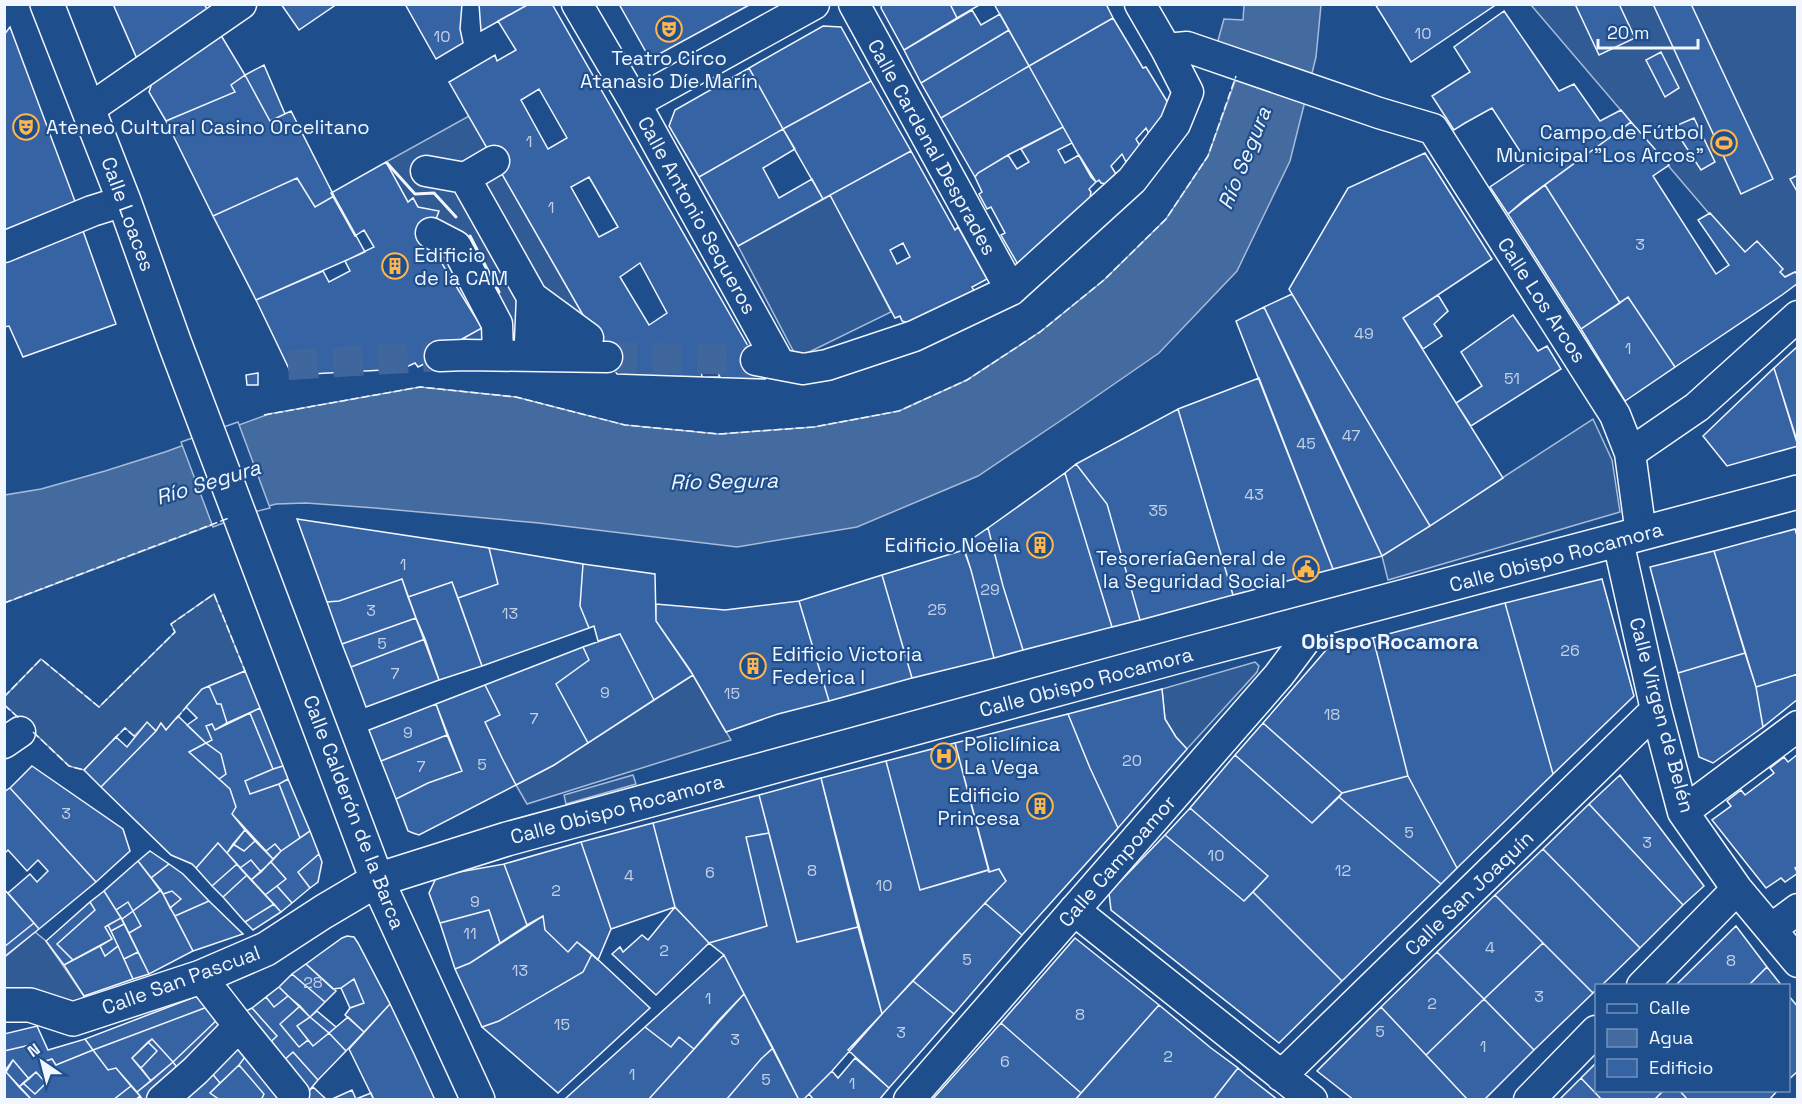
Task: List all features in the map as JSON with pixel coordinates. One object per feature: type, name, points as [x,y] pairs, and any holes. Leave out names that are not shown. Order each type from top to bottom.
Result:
[{"type":"street","name":"Calle Loaces","points":[[47,4],[124,201],[242,520]]},
{"type":"street","points":[[89,109],[241,4]]},
{"type":"street","name":"Calle Antonio Sequeros","points":[[578,4],[635,103],[767,362],[803,369],[827,365],[914,336],[1011,290]]},
{"type":"street","points":[[635,103],[814,4]]},
{"type":"street","name":"Calle Cardenal Desprades","points":[[854,4],[1011,290]]},
{"type":"street","points":[[1011,290],[1132,180],[1175,124],[1188,92],[1140,4]]},
{"type":"street","name":"Calle Los Arcos","points":[[1166,49],[1187,46],[1379,113],[1433,129],[1616,415],[1630,453],[1630,537]]},
{"type":"street","points":[[494,161],[458,218],[456,246],[497,324],[502,343]]},
{"type":"street","points":[[426,171],[458,218],[532,297],[512,312],[504,302],[500,304],[508,321],[507,334],[502,343]]},
{"type":"street","points":[[4,247],[124,201]]},
{"type":"street","points":[[1630,453],[1697,407],[1797,316]]},
{"type":"street","points":[[440,357],[502,343],[607,357]]},
{"type":"street","name":"Calle Obispo Rocamora","points":[[377,880],[507,839],[1797,492]]},
{"type":"street","name":"Calle Calderón de la Barca","points":[[242,520],[377,880],[478,1100]]},
{"type":"street","name":"Calle Virgen de Belén","points":[[1630,537],[1656,710],[1683,812],[1737,889],[1797,962]]},
{"type":"street","name":"Calle Campoamor","points":[[909,1100],[1279,675],[1321,619]]},
{"type":"street","name":"Calle San Joaquín","points":[[1281,1076],[1656,710]]},
{"type":"street","points":[[1683,812],[1797,726]]},
{"type":"street","name":"Calle San Pascual","points":[[4,1005],[30,1005],[73,1019],[201,977],[266,949],[377,880]]},
{"type":"street","points":[[1644,984],[1737,889]]},
{"type":"street","points":[[1771,929],[1797,909]]},
{"type":"street","points":[[1074,910],[1312,1100]]},
{"type":"street","points":[[201,977],[294,1095],[292,1100]]},
{"type":"street","points":[[162,1100],[195,1071],[239,1026]]},
{"type":"street","points":[[1529,1100],[1595,1032]]},
{"type":"shaded area","name":"Campo de Fútbol Municipal \"Los Arcos\"","points":[[1531,5],[1797,5],[1797,275],[1795,272],[1785,277],[1745,252],[1718,224]]},
{"type":"shaded area","points":[[469,116],[607,357],[463,345],[466,336],[428,241],[418,207],[413,198],[408,202],[386,162]]},
{"type":"shaded area","points":[[831,195],[891,312],[797,358],[738,246]]},
{"type":"shaded area","points":[[1593,419],[1612,460],[1620,512],[1388,580],[1382,556]]},
{"type":"shaded area","points":[[214,594],[245,671],[202,689],[166,730],[161,723],[156,731],[147,723],[134,736],[125,728],[84,770],[69,766],[5,705],[4,697],[41,659],[99,707],[175,632],[171,624]]},
{"type":"shaded area","points":[[1255,662],[1259,666],[1257,672],[1187,749],[1165,719],[1162,689]]},
{"type":"shaded area","points":[[693,675],[731,740],[527,804],[516,785],[554,765]]},
{"type":"shaded area","points":[[633,775],[636,784],[566,804],[564,795]]},
{"type":"shaded area","points":[[35,932],[46,941],[84,996],[73,1019],[5,1005],[5,957]]},
{"type":"water","name":"Río Segura","points":[[1244,5],[1321,5],[1316,57],[1290,161],[1237,271],[1159,353],[978,476],[857,527],[737,547],[539,523],[306,503],[276,504],[249,511],[5,603],[5,495],[41,489],[105,471],[269,414],[420,387],[516,397],[625,425],[719,434],[814,427],[899,411],[967,380],[1040,332],[1104,280],[1166,219],[1208,156],[1243,59],[1217,44],[1224,19],[1243,20]]},
{"type":"pier","points":[[238,422],[270,508],[213,527],[181,442]]},
{"type":"building","points":[[113,4],[204,4],[209,12],[138,61]]},
{"type":"building","points":[[281,4],[337,4],[299,30]]},
{"type":"building","points":[[405,4],[462,4],[460,29],[463,43],[436,59]]},
{"type":"building","points":[[479,4],[529,4],[481,31]]},
{"type":"building","points":[[529,4],[552,4],[765,379],[617,374],[449,82],[495,55],[497,61],[516,50],[498,21]],"holes":[[[539,89],[567,138],[548,149],[521,100]],[[589,177],[618,227],[599,237],[571,187]],[[640,263],[667,313],[649,325],[620,277]]]},
{"type":"building","name":"Teatro Circo Atanasio Díe Marín","points":[[619,4],[751,4],[650,59]]},
{"type":"building","points":[[882,4],[950,4],[957,18],[904,50],[881,8]]},
{"type":"building","points":[[950,4],[981,4],[957,18]]},
{"type":"building","points":[[994,4],[1106,4],[1113,18],[1029,66]]},
{"type":"building","points":[[1375,4],[1497,4],[1411,62]]},
{"type":"building","points":[[1575,4],[1619,4],[1635,38],[1599,55]]},
{"type":"building","points":[[1653,4],[1691,4],[1773,179],[1741,194]]},
{"type":"building","points":[[972,10],[981,25],[1000,14],[1009,30],[921,83],[904,50]]},
{"type":"building","points":[[1504,11],[1559,91],[1574,84],[1600,121],[1621,110],[1631,122],[1508,214],[1490,187],[1527,162],[1492,108],[1454,130],[1432,96],[1470,72],[1454,47]]},
{"type":"building","points":[[1113,18],[1143,68],[1146,67],[1173,111],[1150,136],[1146,128],[1136,139],[1140,146],[1126,162],[1122,154],[1111,166],[1116,174],[1107,184],[1099,180],[1096,182],[1091,177],[1029,66]]},
{"type":"building","points":[[823,26],[841,27],[871,81],[783,129],[749,68]]},
{"type":"building","points":[[10,27],[76,204],[4,235],[4,35]]},
{"type":"building","points":[[1009,30],[1029,66],[941,118],[921,83]]},
{"type":"building","points":[[219,32],[245,75],[231,85],[235,92],[166,121],[149,92],[155,74]]},
{"type":"building","points":[[1661,52],[1679,88],[1665,97],[1646,60]]},
{"type":"building","points":[[264,65],[285,114],[270,121],[245,75]]},
{"type":"building","points":[[1029,66],[1063,127],[1008,155],[975,177],[941,118]]},
{"type":"building","points":[[749,68],[783,129],[699,177],[669,126],[675,110]]},
{"type":"building","points":[[245,75],[270,121],[291,111],[334,196],[315,207],[297,178],[213,216],[166,121],[235,92],[231,85]]},
{"type":"building","points":[[871,81],[911,151],[823,199],[783,129]]},
{"type":"building","points":[[1694,118],[1715,162],[1701,170],[1673,127]]},
{"type":"building","points":[[1631,122],[1669,165],[1653,176],[1716,274],[1729,265],[1698,220],[1710,213],[1745,252],[1757,241],[1783,269],[1780,272],[1785,277],[1795,272],[1798,275],[1798,283],[1782,295],[1675,367],[1628,297],[1620,303],[1545,185]]},
{"type":"building","points":[[1063,127],[1072,143],[1058,150],[1065,163],[1079,155],[1096,182],[1089,189],[1091,192],[1089,203],[1020,268],[1001,235],[1005,233],[991,207],[987,209],[979,194],[982,192],[975,177],[1008,155],[1017,169],[1029,162],[1021,149]]},
{"type":"building","points":[[783,129],[795,149],[763,168],[779,198],[812,179],[823,199],[738,246],[699,177]]},
{"type":"building","points":[[911,151],[955,230],[958,227],[987,279],[972,287],[976,294],[912,324],[902,321],[900,316],[895,318],[830,195]],"holes":[[[903,243],[910,257],[897,264],[890,250]]]},
{"type":"building","points":[[1425,153],[1492,259],[1403,318],[1503,478],[1430,526],[1289,289],[1348,188]]},
{"type":"building","name":"Edificio de la CAM","points":[[386,162],[408,202],[413,198],[418,207],[439,211],[428,241],[482,328],[462,339],[463,345],[418,367],[415,363],[402,369],[292,375],[256,300],[323,271],[329,282],[350,271],[345,261],[374,247],[364,230],[355,236],[331,193]]},
{"type":"building","points":[[1798,175],[1798,193],[1790,179]]},
{"type":"building","points":[[297,178],[315,207],[334,196],[365,252],[256,300],[213,216]]},
{"type":"building","points":[[1545,185],[1620,303],[1581,329],[1508,214]]},
{"type":"building","points":[[82,228],[116,324],[23,357],[9,326],[4,327],[4,256]]},
{"type":"building","points":[[1292,294],[1430,526],[1382,556],[1264,307]]},
{"type":"building","points":[[1438,295],[1448,311],[1434,324],[1442,336],[1423,349],[1403,318]]},
{"type":"building","points":[[1628,297],[1675,367],[1625,401],[1581,329]]},
{"type":"building","points":[[1264,307],[1382,556],[1333,569],[1236,321]]},
{"type":"building","points":[[1513,315],[1538,351],[1547,346],[1561,369],[1471,426],[1456,403],[1482,386],[1461,352]]},
{"type":"building","points":[[1798,346],[1798,444],[1774,368]]},
{"type":"building","points":[[711,360],[720,377],[702,377],[700,361]]},
{"type":"building","points":[[1774,368],[1798,446],[1727,466],[1703,436]]},
{"type":"building","points":[[258,373],[258,385],[247,385],[246,375]]},
{"type":"building","points":[[1259,378],[1333,569],[1233,595],[1178,409]]},
{"type":"building","points":[[1178,409],[1233,595],[1140,620],[1107,504],[1076,464]]},
{"type":"building","points":[[1076,464],[1107,504],[1140,620],[1112,627],[1065,473]]},
{"type":"building","name":"Edificio Noelia","points":[[1065,473],[1112,627],[1023,650],[988,528]]},
{"type":"building","points":[[297,519],[489,548],[498,584],[458,598],[452,582],[408,597],[402,579],[339,601],[327,602]]},
{"type":"building","points":[[988,528],[1023,650],[994,658],[963,545]]},
{"type":"building","points":[[1795,529],[1798,539],[1798,674],[1756,687],[1714,551]]},
{"type":"building","points":[[489,548],[583,564],[580,606],[589,628],[482,666],[458,598],[498,584]]},
{"type":"building","points":[[964,550],[994,658],[912,678],[882,575]]},
{"type":"building","points":[[1714,551],[1745,653],[1678,673],[1650,567]]},
{"type":"building","points":[[583,564],[655,574],[656,621],[693,675],[654,700],[620,634],[598,641],[594,626],[589,628],[580,606]]},
{"type":"building","points":[[882,575],[912,678],[829,701],[799,601]]},
{"type":"building","points":[[402,579],[416,618],[342,644],[327,602],[339,601]]},
{"type":"building","points":[[1602,579],[1634,696],[1553,774],[1505,603]]},
{"type":"building","points":[[452,582],[482,666],[439,680],[408,597]]},
{"type":"building","name":"Edificio Victoria Federica I","points":[[799,601],[829,701],[778,714],[726,732],[690,670],[656,621],[656,604],[725,610]]},
{"type":"building","points":[[1505,603],[1553,774],[1457,868],[1408,776],[1373,638]]},
{"type":"building","points":[[416,618],[425,639],[351,667],[342,644]]},
{"type":"building","points":[[620,634],[654,700],[588,743],[556,684],[589,660],[583,647]]},
{"type":"building","points":[[1373,638],[1408,776],[1342,793],[1263,723],[1327,649]]},
{"type":"building","points":[[425,639],[439,680],[366,707],[351,667]]},
{"type":"building","points":[[583,647],[589,660],[556,684],[588,743],[554,765],[516,785],[485,722],[500,715],[485,685]]},
{"type":"building","points":[[1745,653],[1756,687],[1763,727],[1713,763],[1699,757],[1678,673]]},
{"type":"building","points":[[245,671],[260,708],[227,723],[221,704],[217,704],[209,686]]},
{"type":"building","points":[[1798,674],[1798,699],[1763,727],[1756,687]]},
{"type":"building","points":[[485,685],[500,715],[485,722],[516,785],[419,835],[408,831],[396,799],[428,783],[462,771],[436,704]]},
{"type":"building","points":[[209,686],[217,704],[221,704],[227,723],[215,730],[212,724],[206,726],[212,740],[206,743],[187,725],[197,718],[186,707],[202,689]]},
{"type":"building","points":[[1162,689],[1165,719],[1187,749],[1118,828],[1068,714]]},
{"type":"building","points":[[436,704],[447,735],[381,761],[369,730]]},
{"type":"building","points":[[260,708],[283,766],[273,769],[250,713]]},
{"type":"building","points":[[250,713],[273,769],[245,781],[250,794],[279,784],[300,838],[281,851],[275,844],[266,851],[232,814],[236,807],[230,789],[219,779],[226,774],[221,754],[206,743],[212,740],[206,726],[212,724],[215,730]]},
{"type":"building","name":"Edificio Princesa","points":[[1068,714],[1118,828],[1022,935],[985,903],[1006,881],[999,869],[989,872],[955,743]]},
{"type":"building","points":[[178,716],[206,743],[189,752],[230,789],[236,807],[232,814],[245,830],[227,853],[218,843],[196,868],[171,855],[101,787],[156,731],[161,723],[166,730]]},
{"type":"building","points":[[147,722],[156,731],[101,787],[84,770],[116,737],[127,747]]},
{"type":"building","points":[[1263,723],[1342,793],[1312,823],[1235,755]]},
{"type":"building","points":[[447,735],[462,771],[428,783],[396,799],[381,761]]},
{"type":"building","points":[[206,743],[221,754],[226,774],[219,779],[189,752]]},
{"type":"building","points":[[955,743],[989,870],[920,890],[886,761]]},
{"type":"building","points":[[1798,754],[1798,866],[1795,868],[1798,873],[1785,882],[1781,878],[1766,888],[1712,820],[1731,806],[1727,801],[1741,790],[1745,795],[1774,773],[1770,768],[1784,757],[1788,762]]},
{"type":"building","points":[[1235,755],[1312,823],[1339,797],[1441,884],[1342,981],[1253,892],[1268,876],[1190,808]]},
{"type":"building","points":[[886,761],[920,890],[988,870],[989,872],[999,869],[1006,881],[882,1014],[821,778]]},
{"type":"building","points":[[32,766],[123,829],[130,851],[96,882],[10,788]]},
{"type":"building","points":[[283,766],[288,779],[250,794],[245,781]]},
{"type":"building","points":[[1620,775],[1704,886],[1683,905],[1589,804]]},
{"type":"building","points":[[1408,776],[1457,868],[1441,884],[1339,797],[1342,793]]},
{"type":"building","points":[[821,778],[858,927],[797,942],[759,795]]},
{"type":"building","points":[[288,779],[310,831],[300,838],[279,784]]},
{"type":"building","points":[[10,788],[96,882],[39,929],[8,893],[30,874],[37,882],[48,871],[38,860],[27,871],[8,850],[4,854],[4,792]]},
{"type":"building","points":[[759,795],[769,833],[746,837],[767,926],[709,943],[675,907],[653,823]]},
{"type":"building","points":[[1589,804],[1683,905],[1640,948],[1543,849]]},
{"type":"building","points":[[1190,808],[1268,876],[1244,901],[1165,835]]},
{"type":"building","points":[[653,823],[675,907],[611,929],[581,842]]},
{"type":"building","points":[[245,830],[255,841],[244,851],[233,844]]},
{"type":"building","points":[[310,831],[319,854],[298,872],[310,888],[292,903],[277,886],[286,879],[271,862],[281,851]]},
{"type":"building","points":[[769,833],[797,942],[858,927],[882,1014],[803,1100],[799,1100],[724,955],[709,943],[767,926],[746,837]]},
{"type":"building","points":[[1165,835],[1244,901],[1253,892],[1342,981],[1279,1043],[1111,910],[1109,893]]},
{"type":"building","points":[[255,841],[273,859],[261,872],[251,860],[240,868],[227,853],[233,844],[244,851]]},
{"type":"building","points":[[581,842],[611,929],[598,960],[577,942],[568,952],[545,930],[543,916],[527,925],[504,864]]},
{"type":"building","points":[[218,843],[237,864],[212,886],[196,868]]},
{"type":"building","points":[[275,844],[281,851],[273,859],[266,851]]},
{"type":"building","points":[[1543,849],[1640,948],[1603,984],[1595,984],[1593,993],[1495,895]]},
{"type":"building","points":[[150,851],[169,864],[151,878],[138,861]]},
{"type":"building","points":[[319,854],[322,862],[318,882],[310,888],[298,872]]},
{"type":"building","points":[[251,860],[261,872],[251,880],[240,868]]},
{"type":"building","points":[[138,861],[161,890],[133,911],[128,902],[116,910],[104,891]]},
{"type":"building","points":[[271,862],[286,879],[265,895],[251,880]]},
{"type":"building","points":[[169,864],[183,874],[209,901],[175,916],[170,908],[181,899],[172,891],[163,894],[151,878]]},
{"type":"building","points":[[237,864],[247,875],[223,897],[212,886]]},
{"type":"building","points":[[504,864],[527,925],[500,943],[489,910],[440,923],[429,893],[437,876]]},
{"type":"building","points":[[247,875],[274,904],[245,922],[223,897]]},
{"type":"building","points":[[277,886],[292,903],[281,912],[265,895]]},
{"type":"building","points":[[4,889],[34,923],[4,947]]},
{"type":"building","points":[[161,890],[193,951],[149,974],[129,933],[141,926],[133,911]]},
{"type":"building","points":[[104,891],[121,918],[105,927],[112,939],[73,960],[57,944],[95,910],[90,902]]},
{"type":"building","points":[[172,891],[181,899],[170,908],[163,894]]},
{"type":"building","points":[[1495,895],[1543,943],[1484,999],[1437,952]]},
{"type":"building","points":[[209,901],[243,934],[193,951],[175,916]]},
{"type":"building","points":[[90,902],[95,910],[57,944],[73,960],[64,965],[46,941]]},
{"type":"building","points":[[128,902],[133,911],[122,919],[116,910]]},
{"type":"building","points":[[985,903],[1022,935],[954,1014],[913,981]]},
{"type":"building","points":[[274,904],[281,912],[253,930],[245,922]]},
{"type":"building","points":[[675,907],[709,943],[656,995],[612,954],[620,947],[623,952],[642,935],[648,940]]},
{"type":"building","points":[[489,910],[500,943],[470,963],[455,969],[440,923]]},
{"type":"building","points":[[133,911],[141,926],[129,933],[122,919]]},
{"type":"building","points":[[543,916],[545,930],[568,952],[577,942],[592,954],[583,972],[499,1021],[482,1027],[455,969],[470,963]]},
{"type":"building","points":[[121,918],[124,924],[111,931],[108,925]]},
{"type":"building","points":[[34,923],[39,929],[4,957],[4,947]]},
{"type":"building","points":[[124,924],[138,952],[124,959],[111,931]]},
{"type":"building","points":[[108,925],[118,946],[105,956],[100,946],[112,939],[105,927]]},
{"type":"building","points":[[1736,926],[1767,967],[1750,984],[1677,984]]},
{"type":"building","points":[[347,936],[354,937],[358,943],[390,1004],[364,1032],[345,1015],[350,1008],[364,1003],[354,979],[341,988],[333,989],[306,964]]},
{"type":"building","points":[[1075,938],[1159,1005],[1081,1093],[1001,1023]]},
{"type":"building","points":[[1543,943],[1593,993],[1534,1050],[1484,999]]},
{"type":"building","points":[[100,946],[105,956],[118,946],[133,979],[84,996],[64,965]]},
{"type":"building","points":[[138,952],[149,974],[133,979],[124,959]]},
{"type":"building","points":[[1437,952],[1484,999],[1426,1055],[1381,1007]]},
{"type":"building","points":[[592,954],[650,1008],[558,1093],[482,1027],[499,1021],[583,972]]},
{"type":"building","points":[[724,955],[744,994],[694,1049],[679,1037],[671,1047],[645,1027]]},
{"type":"building","points":[[306,964],[336,991],[325,1002],[292,974]]},
{"type":"building","points":[[1767,967],[1780,984],[1750,984]]},
{"type":"building","points":[[292,974],[325,1002],[310,1017],[279,987]]},
{"type":"building","points":[[354,979],[364,1003],[350,1008],[341,988]]},
{"type":"building","points":[[913,981],[954,1014],[889,1088],[848,1050]]},
{"type":"building","points":[[279,987],[288,996],[274,1007],[266,997]]},
{"type":"building","points":[[744,994],[773,1048],[726,1100],[648,1100]]},
{"type":"building","points":[[200,995],[210,1006],[93,1050],[85,1039]]},
{"type":"building","points":[[288,996],[300,1006],[280,1024],[299,1047],[308,1040],[313,1046],[329,1033],[346,1051],[318,1080],[293,1052],[281,1063],[266,1046],[277,1036],[252,1008],[266,997],[274,1007]]},
{"type":"building","points":[[1790,997],[1798,1007],[1798,1071],[1790,1078]]},
{"type":"building","points":[[1484,999],[1534,1050],[1484,1100],[1468,1100],[1426,1055]]},
{"type":"building","points":[[390,1004],[435,1100],[374,1100],[349,1049]]},
{"type":"building","points":[[1159,1005],[1238,1068],[1213,1100],[1075,1100]]},
{"type":"building","points":[[210,1006],[219,1018],[173,1062],[152,1039],[132,1058],[151,1081],[137,1092],[116,1068],[108,1070],[93,1050]]},
{"type":"building","points":[[300,1006],[310,1017],[297,1026],[308,1040],[299,1047],[280,1024]]},
{"type":"building","points":[[1381,1007],[1468,1100],[1354,1100],[1317,1071]]},
{"type":"building","points":[[252,1008],[277,1036],[266,1046],[246,1011]]},
{"type":"building","points":[[317,1011],[336,1027],[329,1033],[310,1017]]},
{"type":"building","points":[[310,1017],[329,1033],[313,1046],[297,1026]]},
{"type":"building","points":[[348,1017],[364,1032],[346,1051],[329,1033]]},
{"type":"building","points":[[219,1018],[227,1027],[179,1070],[173,1062]]},
{"type":"building","points":[[1001,1023],[1081,1093],[1075,1100],[932,1100]]},
{"type":"building","points":[[37,1026],[48,1050],[85,1039],[93,1050],[56,1065],[52,1059],[42,1062],[34,1044],[4,1051],[4,1034]]},
{"type":"building","points":[[645,1027],[671,1047],[679,1037],[694,1049],[648,1100],[568,1100],[566,1098]]},
{"type":"building","points":[[152,1039],[173,1062],[151,1081],[141,1068],[157,1051],[148,1042]]},
{"type":"building","points":[[237,1040],[248,1053],[220,1083],[210,1071]]},
{"type":"building","points":[[148,1042],[157,1051],[141,1068],[132,1058]]},
{"type":"building","points":[[34,1044],[42,1062],[52,1059],[56,1065],[93,1050],[108,1070],[116,1068],[131,1086],[113,1100],[32,1100],[19,1087],[23,1083],[35,1094],[46,1083],[36,1072],[29,1079],[13,1060],[4,1072],[4,1051]]},
{"type":"building","points":[[773,1048],[799,1100],[726,1100],[761,1059]]},
{"type":"building","points":[[293,1052],[318,1080],[307,1093],[281,1063]]},
{"type":"building","points":[[248,1053],[276,1085],[277,1100],[261,1100],[264,1094],[239,1065]]},
{"type":"building","points":[[855,1058],[889,1088],[879,1100],[814,1100],[809,1094],[832,1071],[838,1078]]},
{"type":"building","points":[[13,1060],[29,1079],[19,1087],[6,1072]]},
{"type":"building","points":[[173,1062],[179,1070],[147,1100],[143,1100],[137,1092]]},
{"type":"building","points":[[1595,1064],[1595,1092],[1662,1092],[1654,1100],[1602,1100],[1581,1078]]},
{"type":"building","points":[[239,1065],[264,1094],[261,1100],[220,1100],[210,1093]]},
{"type":"building","points":[[1238,1068],[1246,1075],[1278,1100],[1213,1100]]},
{"type":"building","points":[[210,1071],[220,1083],[210,1093],[220,1100],[189,1100],[182,1094]]},
{"type":"building","points":[[4,1072],[6,1072],[32,1100],[4,1100]]},
{"type":"building","points":[[36,1072],[46,1083],[35,1094],[23,1083]]},
{"type":"building","points":[[1581,1078],[1602,1100],[1559,1100]]},
{"type":"building","points":[[131,1086],[140,1096],[135,1100],[113,1100]]},
{"type":"building","points":[[313,1087],[327,1100],[303,1100]]},
{"type":"building","points":[[352,1090],[356,1099],[371,1093],[374,1100],[330,1100]]},
{"type":"building","points":[[1662,1092],[1681,1092],[1688,1100],[1654,1100]]},
{"type":"building","points":[[1681,1092],[1776,1092],[1769,1100],[1688,1100]]},
{"type":"tunnel","points":[[288,365],[440,356]]},
{"type":"tunnel","points":[[607,357],[756,360]]},
{"type":"fence","points":[[264,415],[420,387],[516,397],[625,425],[719,434],[814,427],[899,411],[967,380],[1040,332],[1104,280],[1166,219],[1208,156],[1236,76]]},
{"type":"fence","points":[[4,603],[229,518]]},
{"type":"fence","points":[[4,697],[41,659],[99,707],[175,632],[171,624],[214,594],[245,671],[243,672]]},
{"type":"fence","points":[[4,705],[20,719]]},
{"type":"fence","points":[[176,719],[187,706]]},
{"type":"fence","points":[[113,740],[125,728],[134,736],[137,734]]},
{"type":"fence","points":[[33,732],[69,766],[84,770],[86,768]]},
{"type":"wall","points":[[387,163],[415,194],[434,193],[456,217]]},
{"type":"wall","points":[[470,236],[499,292]]},
{"type":"place","name":"Teatro Circo Atanasio Díe Marín","points":[[669,29]]},
{"type":"place","name":"Ateneo Cultural Casino Orcelitano","points":[[26,127]]},
{"type":"place","name":"Campo de Fútbol Municipal \"Los Arcos\"","points":[[1724,143]]},
{"type":"place","name":"Edificio de la CAM","points":[[395,266]]},
{"type":"place","name":"Edificio Noelia","points":[[1040,545]]},
{"type":"place","name":"TesoreríaGeneral de la Seguridad Social","points":[[1306,569]]},
{"type":"place","name":"Edificio Victoria Federica I","points":[[753,666]]},
{"type":"place","name":"Policlínica La Vega","points":[[944,756]]},
{"type":"place","name":"Edificio Princesa","points":[[1040,806]]},
{"type":"district","name":"Obispo Rocamora","points":[[1390,641]]}]
